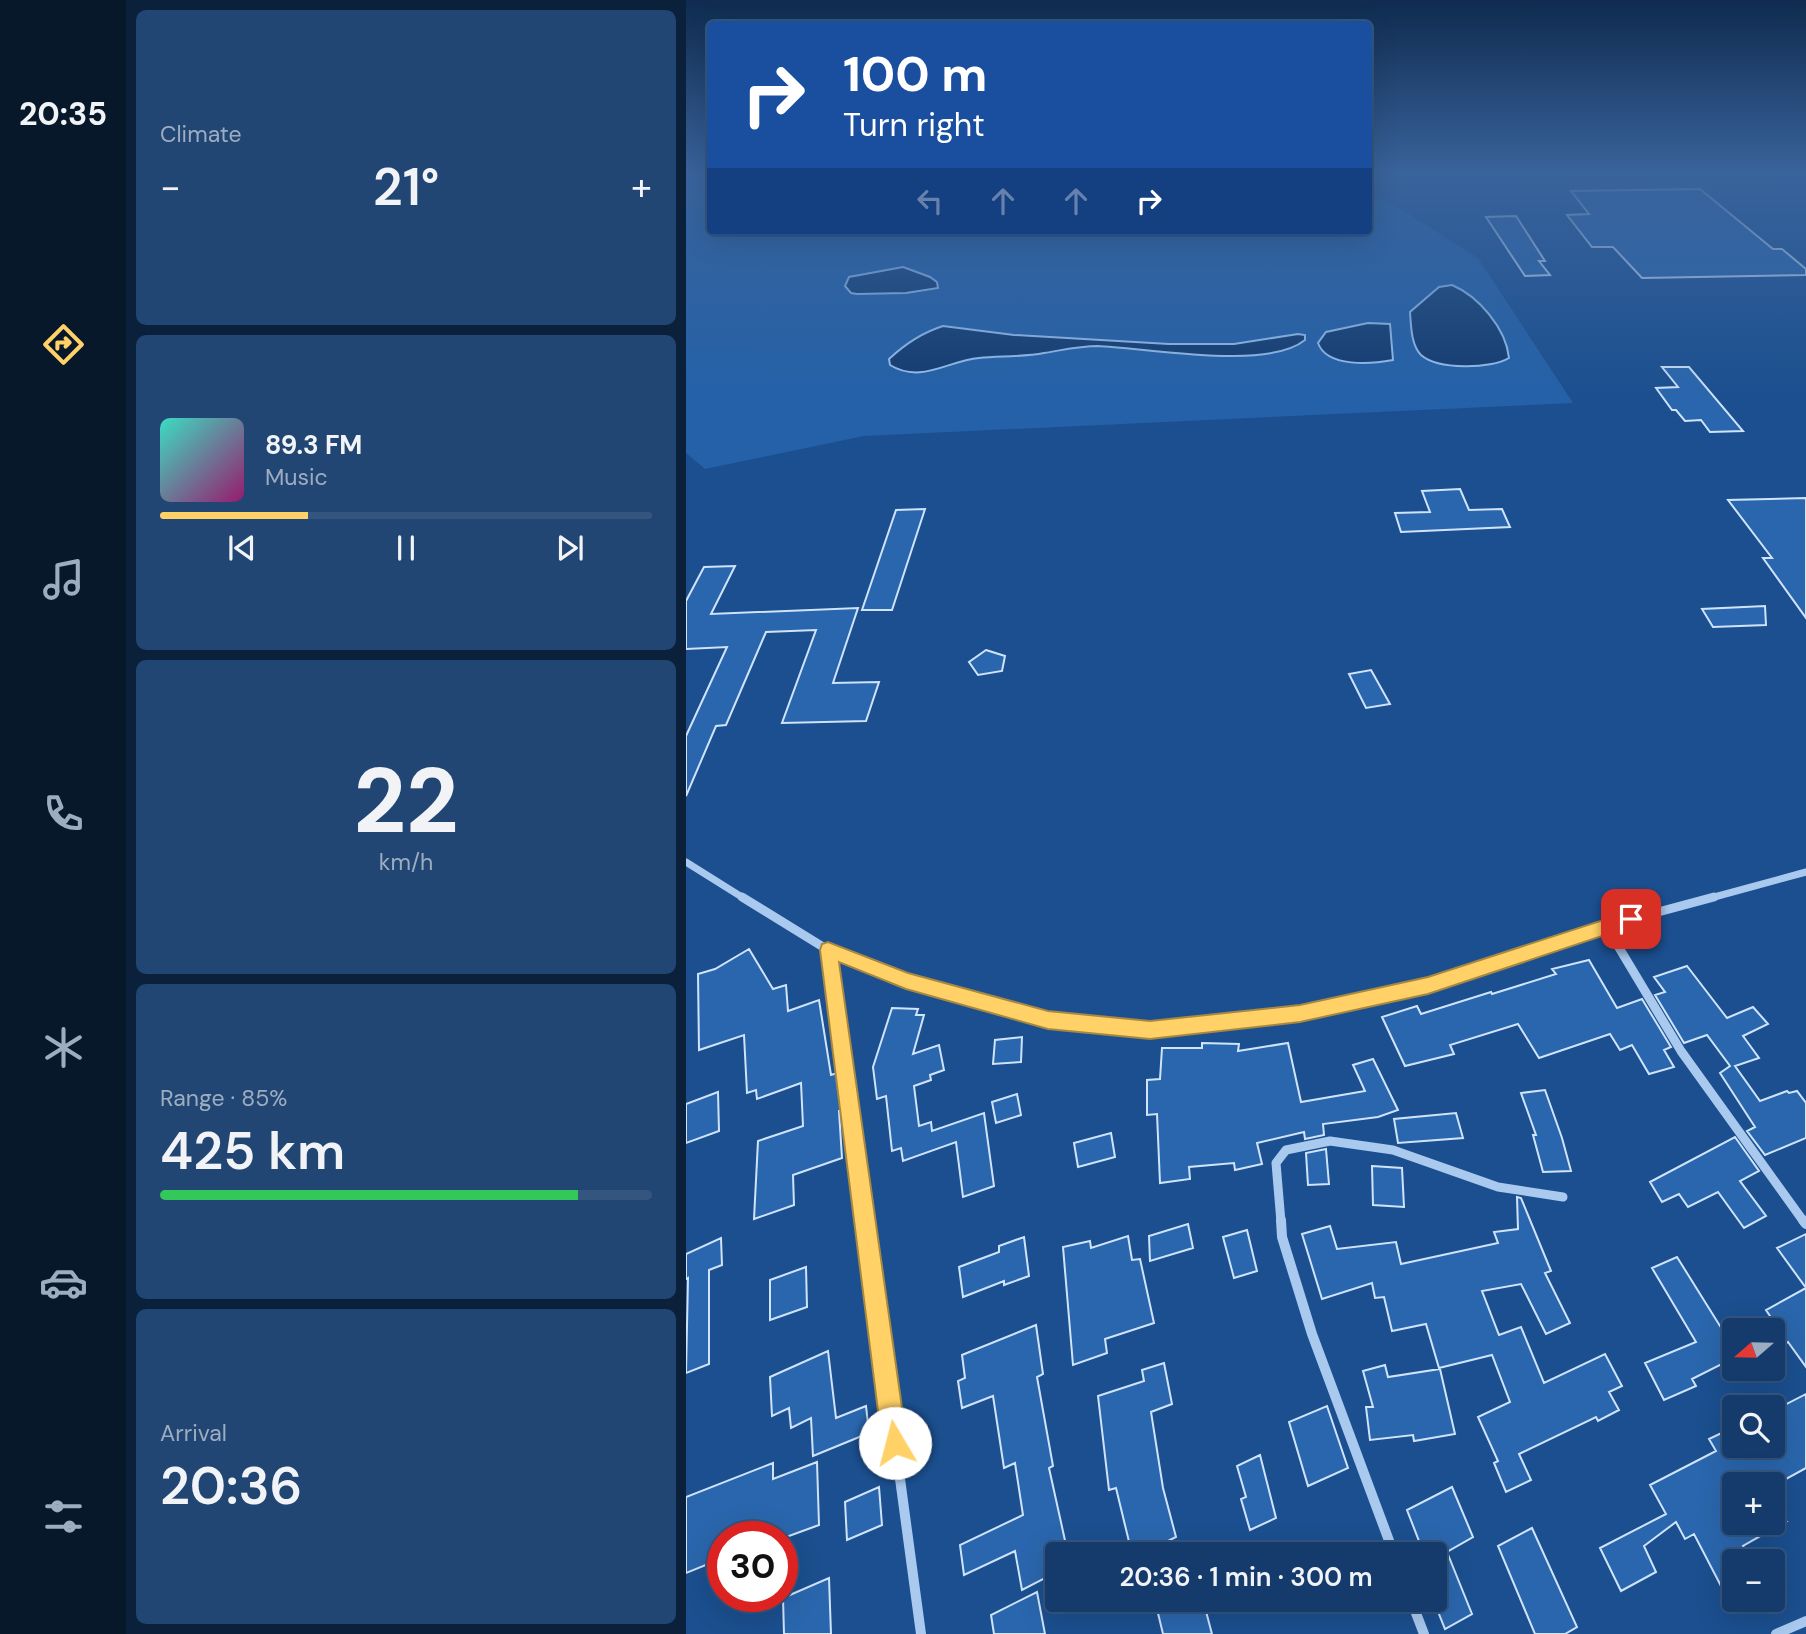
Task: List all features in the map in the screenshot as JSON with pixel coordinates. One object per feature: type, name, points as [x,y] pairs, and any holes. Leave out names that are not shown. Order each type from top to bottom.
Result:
[{"type":"street","points":[[686,862],[828,950],[906,981],[1048,1020],[1150,1030],[1300,1013],[1428,985],[1606,926],[1806,872]]},
{"type":"street","points":[[1606,926],[1681,1051],[1806,1224]]},
{"type":"street","points":[[828,950],[920,1634]]},
{"type":"street","points":[[1389,1542],[1311,1334],[1282,1237],[1276,1163],[1286,1150],[1330,1141],[1393,1150],[1498,1187],[1563,1197]]},
{"type":"street","points":[[1416,1612],[1424,1634]]},
{"type":"street","points":[[1776,1634],[1799,1627]]},
{"type":"shaded area","points":[[686,248],[1463,248],[1478,258],[1573,403],[864,436],[705,469],[686,453]]},
{"type":"shaded area","points":[[903,267],[930,277],[937,282],[938,288],[906,293],[857,294],[851,293],[845,286],[849,277]]},
{"type":"shaded area","points":[[1452,285],[1471,297],[1489,314],[1502,335],[1509,358],[1490,364],[1465,366],[1439,363],[1421,355],[1412,335],[1410,312],[1439,287]]},
{"type":"shaded area","points":[[1368,323],[1390,324],[1393,360],[1362,363],[1340,360],[1323,351],[1318,343],[1326,332]]},
{"type":"shaded area","points":[[943,326],[1014,335],[1169,344],[1234,344],[1298,334],[1305,335],[1305,340],[1287,349],[1236,356],[1091,346],[1028,355],[979,358],[923,372],[901,370],[890,365],[889,359],[901,349],[922,335]]},
{"type":"building","points":[[1507,248],[1537,248],[1545,261],[1539,261],[1550,275],[1525,276]]},
{"type":"building","points":[[1614,248],[1782,249],[1806,269],[1806,275],[1642,278]]},
{"type":"building","points":[[1662,367],[1689,367],[1743,431],[1710,432],[1701,420],[1685,421],[1676,410],[1672,410],[1656,388],[1678,387]]},
{"type":"building","points":[[1460,489],[1469,510],[1502,509],[1510,527],[1401,532],[1395,513],[1430,512],[1422,491]]},
{"type":"building","points":[[1806,498],[1806,618],[1763,558],[1772,558],[1728,500]]},
{"type":"building","points":[[925,509],[892,610],[862,610],[896,510]]},
{"type":"building","points":[[735,566],[711,614],[858,608],[833,683],[879,682],[866,721],[782,723],[816,630],[766,632],[726,725],[716,726],[686,796],[686,736],[727,647],[686,649],[686,601],[704,567]]},
{"type":"building","points":[[1765,606],[1766,625],[1713,627],[1702,609]]},
{"type":"building","points":[[986,650],[1005,656],[1002,671],[978,675],[969,662]]},
{"type":"building","points":[[1371,670],[1390,704],[1366,708],[1349,674]]},
{"type":"building","points":[[749,949],[773,989],[786,985],[788,1011],[819,1000],[831,1075],[837,1073],[842,1110],[839,1111],[842,1158],[793,1175],[794,1205],[754,1219],[758,1141],[803,1126],[801,1083],[757,1099],[756,1090],[747,1093],[744,1035],[699,1050],[698,974],[715,969]]},
{"type":"building","points":[[1589,960],[1617,1008],[1642,999],[1671,1047],[1664,1050],[1674,1067],[1649,1074],[1632,1045],[1620,1050],[1610,1034],[1539,1058],[1518,1024],[1450,1045],[1454,1054],[1405,1066],[1382,1017],[1417,1006],[1421,1014],[1556,974],[1552,969]]},
{"type":"building","points":[[1687,966],[1727,1018],[1753,1007],[1768,1024],[1743,1036],[1759,1058],[1735,1066],[1760,1101],[1787,1091],[1797,1091],[1806,1103],[1806,1138],[1765,1155],[1747,1131],[1755,1127],[1720,1073],[1730,1066],[1707,1035],[1684,1043],[1655,995],[1665,992],[1654,977]]},
{"type":"building","points":[[892,1008],[918,1009],[916,1015],[924,1015],[913,1054],[939,1045],[944,1070],[930,1075],[931,1080],[914,1086],[919,1126],[931,1122],[932,1131],[984,1113],[994,1186],[963,1197],[956,1142],[903,1161],[901,1148],[892,1151],[886,1096],[877,1099],[873,1067]]},
{"type":"building","points":[[1022,1037],[1021,1062],[993,1064],[995,1040]]},
{"type":"building","points":[[1202,1043],[1239,1044],[1238,1051],[1288,1043],[1301,1102],[1365,1091],[1353,1065],[1373,1059],[1398,1110],[1378,1117],[1323,1124],[1324,1135],[1305,1139],[1304,1132],[1257,1143],[1262,1164],[1235,1170],[1234,1163],[1189,1167],[1190,1179],[1160,1183],[1157,1114],[1147,1115],[1147,1080],[1160,1079],[1162,1048],[1202,1048]]},
{"type":"building","points":[[1545,1090],[1571,1171],[1543,1172],[1533,1135],[1536,1135],[1521,1093]]},
{"type":"building","points":[[718,1092],[719,1131],[686,1143],[686,1104]]},
{"type":"building","points":[[1017,1094],[1021,1115],[996,1123],[992,1102]]},
{"type":"building","points":[[1456,1113],[1463,1138],[1398,1143],[1394,1119]]},
{"type":"building","points":[[1111,1133],[1115,1157],[1078,1167],[1074,1143]]},
{"type":"building","points":[[1735,1137],[1759,1171],[1740,1181],[1766,1216],[1744,1228],[1718,1192],[1688,1207],[1679,1194],[1662,1202],[1650,1182]]},
{"type":"building","points":[[1326,1149],[1329,1184],[1308,1185],[1306,1153]]},
{"type":"building","points":[[1372,1166],[1402,1168],[1404,1207],[1373,1205]]},
{"type":"building","points":[[1517,1197],[1521,1198],[1551,1271],[1545,1273],[1570,1323],[1546,1334],[1521,1284],[1482,1291],[1499,1335],[1521,1327],[1544,1383],[1605,1354],[1622,1386],[1609,1392],[1619,1410],[1598,1421],[1596,1417],[1519,1454],[1531,1480],[1506,1492],[1494,1463],[1498,1461],[1478,1417],[1510,1402],[1492,1355],[1439,1368],[1426,1324],[1392,1331],[1384,1297],[1375,1298],[1372,1283],[1322,1299],[1302,1234],[1330,1226],[1337,1249],[1396,1242],[1401,1264],[1498,1243],[1494,1232],[1518,1229]]},
{"type":"building","points":[[1188,1224],[1193,1248],[1150,1261],[1149,1236]]},
{"type":"building","points":[[1247,1230],[1257,1271],[1234,1278],[1223,1237]]},
{"type":"building","points":[[1806,1234],[1806,1288],[1777,1248]]},
{"type":"building","points":[[1128,1236],[1132,1260],[1140,1259],[1154,1323],[1105,1339],[1107,1353],[1073,1365],[1063,1247],[1090,1241],[1091,1248]]},
{"type":"building","points":[[1024,1237],[1029,1276],[1004,1285],[1004,1281],[963,1297],[959,1267],[999,1252],[999,1246]]},
{"type":"building","points":[[721,1238],[722,1265],[709,1270],[709,1364],[686,1373],[686,1254]]},
{"type":"building","points":[[1677,1257],[1720,1326],[1722,1325],[1722,1364],[1692,1379],[1696,1386],[1664,1400],[1645,1363],[1696,1342],[1652,1268]]},
{"type":"building","points":[[806,1267],[807,1307],[770,1320],[770,1280]]},
{"type":"building","points":[[1806,1288],[1806,1367],[1788,1342],[1785,1344],[1785,1318],[1766,1318],[1770,1316],[1766,1310]]},
{"type":"building","points":[[1036,1325],[1043,1374],[1037,1377],[1053,1466],[1049,1468],[1065,1542],[1045,1542],[1045,1578],[1022,1590],[1015,1551],[964,1575],[960,1545],[1023,1515],[1015,1463],[1004,1468],[993,1396],[962,1408],[958,1381],[965,1378],[962,1355]]},
{"type":"building","points":[[828,1351],[836,1418],[866,1406],[869,1433],[813,1456],[811,1418],[791,1428],[789,1408],[772,1416],[770,1377]]},
{"type":"building","points":[[1164,1363],[1172,1404],[1151,1412],[1163,1488],[1176,1537],[1166,1542],[1129,1542],[1116,1488],[1109,1490],[1098,1396],[1144,1381],[1142,1370]]},
{"type":"building","points":[[1385,1365],[1388,1377],[1440,1369],[1455,1434],[1414,1441],[1413,1435],[1370,1440],[1366,1407],[1373,1407],[1363,1371]]},
{"type":"building","points":[[1806,1394],[1806,1468],[1785,1480],[1785,1472],[1722,1472],[1722,1535],[1762,1535],[1743,1546],[1745,1549],[1722,1549],[1722,1588],[1694,1534],[1685,1539],[1676,1522],[1644,1546],[1656,1572],[1621,1591],[1600,1548],[1666,1514],[1650,1485],[1716,1451],[1709,1439],[1722,1433],[1722,1458],[1785,1458],[1785,1405]]},
{"type":"building","points":[[1327,1406],[1348,1468],[1308,1486],[1289,1422]]},
{"type":"building","points":[[1260,1455],[1276,1518],[1250,1530],[1241,1499],[1246,1497],[1237,1466]]},
{"type":"building","points":[[817,1462],[819,1525],[798,1533],[798,1521],[707,1521],[707,1564],[686,1573],[686,1497],[773,1463],[773,1479]]},
{"type":"building","points":[[879,1487],[882,1525],[847,1540],[845,1502]]},
{"type":"building","points":[[1452,1487],[1473,1537],[1447,1552],[1447,1542],[1419,1542],[1407,1510]]},
{"type":"building","points":[[1532,1528],[1577,1627],[1565,1634],[1535,1634],[1498,1546]]},
{"type":"building","points":[[1447,1552],[1472,1614],[1445,1629],[1438,1612],[1447,1612]]},
{"type":"building","points":[[829,1578],[831,1634],[784,1634],[783,1612],[798,1612],[798,1591]]},
{"type":"building","points":[[1037,1592],[1045,1634],[994,1634],[991,1615]]},
{"type":"building","points":[[1158,1612],[1206,1612],[1212,1634],[1163,1634]]},
{"type":"route","points":[[895,1443],[828,950],[906,981],[1048,1020],[1150,1030],[1300,1013],[1428,985],[1631,919]]}]
